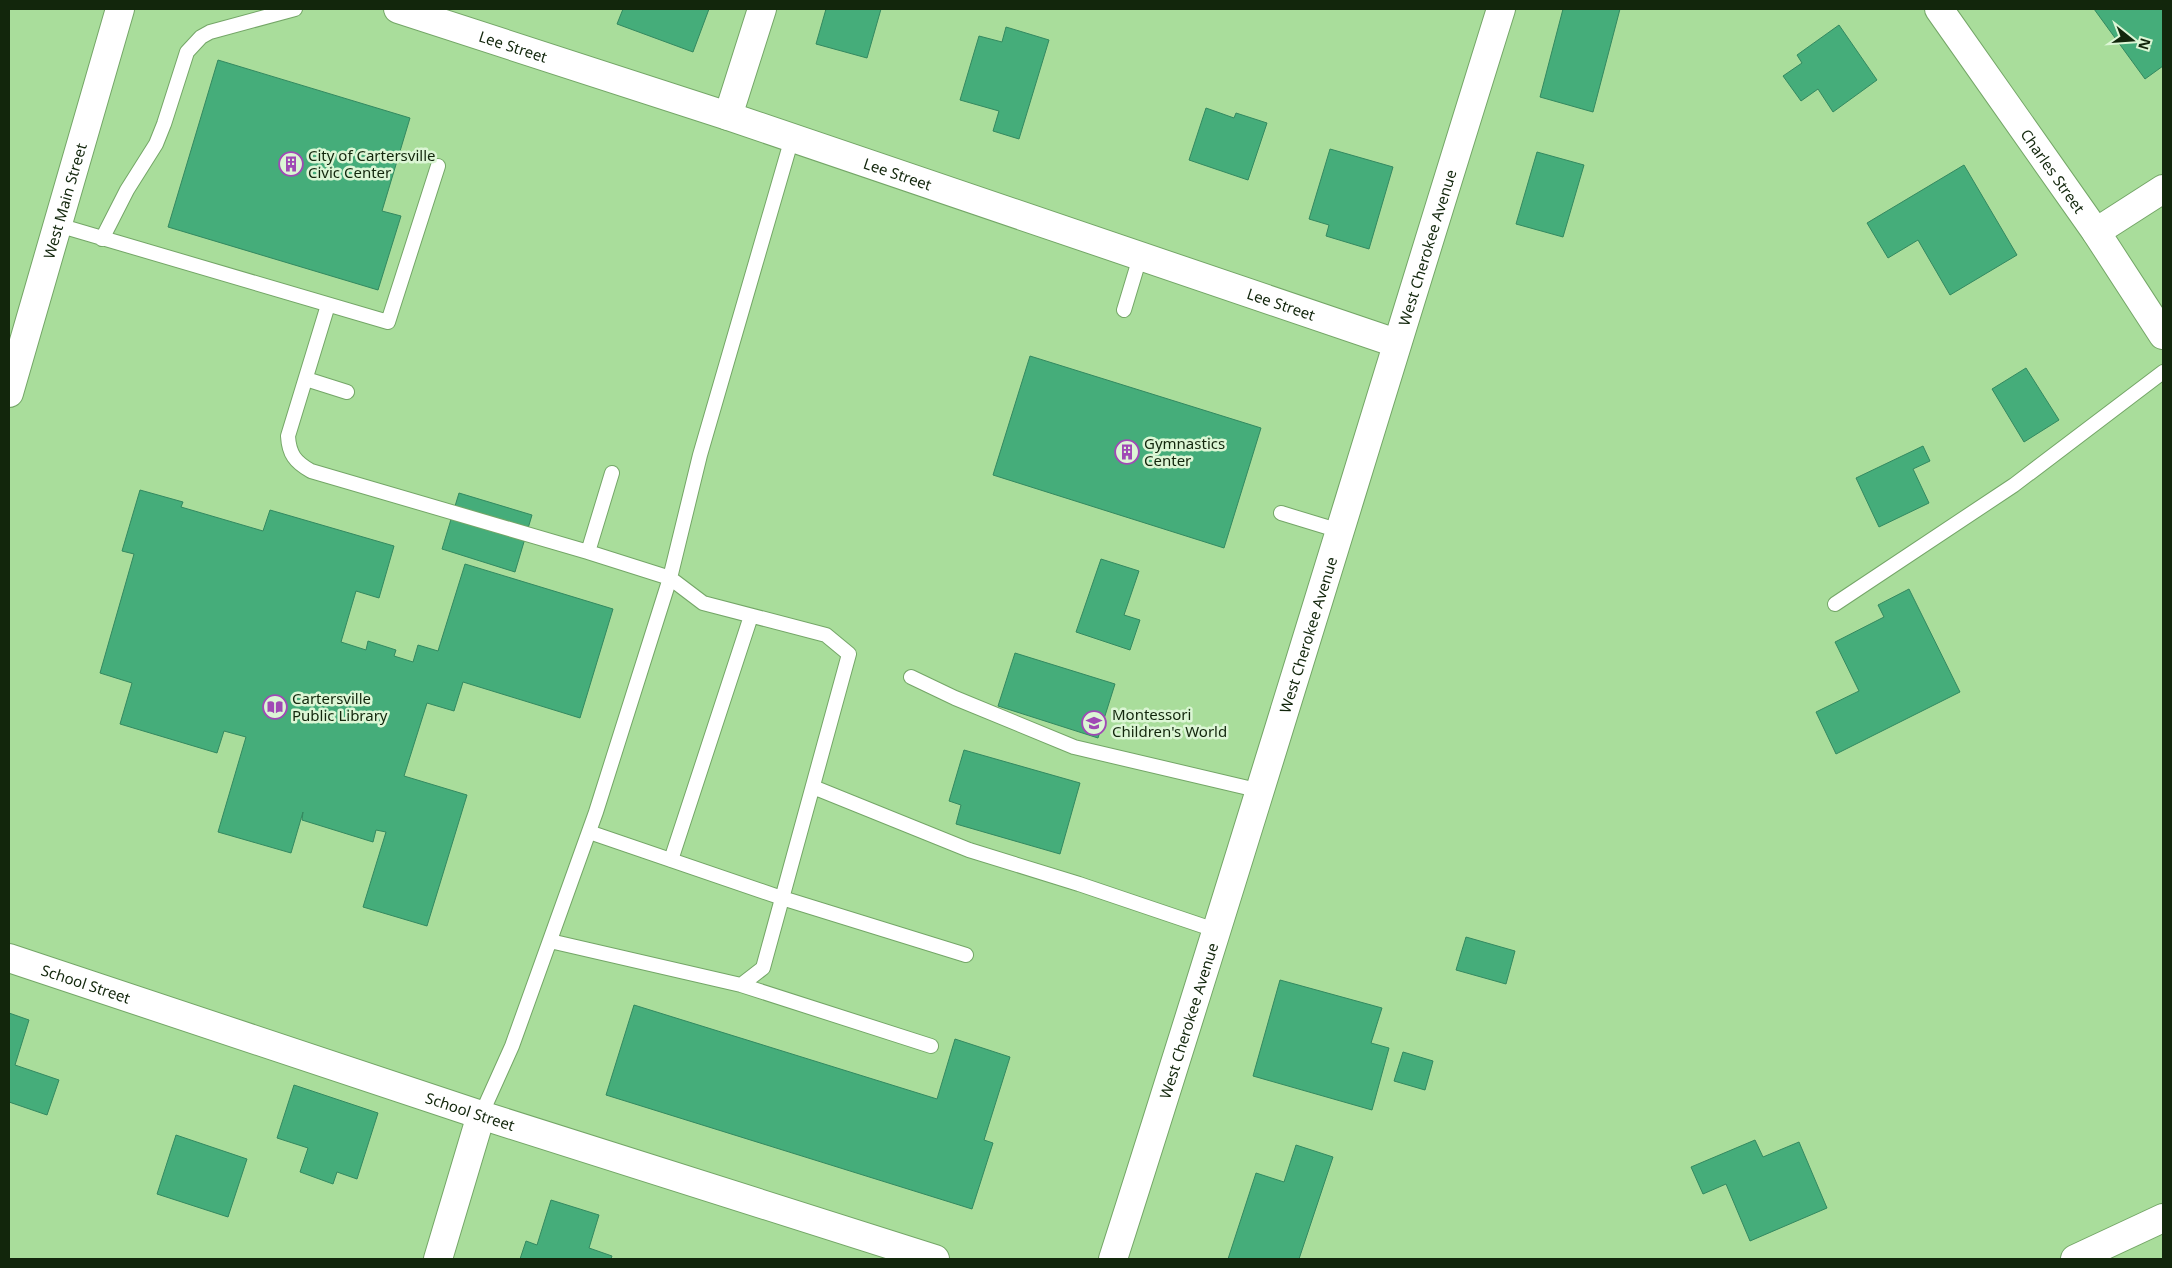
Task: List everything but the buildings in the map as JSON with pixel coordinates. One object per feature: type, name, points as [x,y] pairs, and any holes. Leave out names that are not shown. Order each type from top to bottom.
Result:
[{"type":"street","name":"West Main Street","points":[[9,394],[120,9]]},
{"type":"street","points":[[728,116],[762,9]]},
{"type":"street","name":"West Cherokee Avenue","points":[[1113,1259],[1218,932],[1396,343],[1501,9]]},
{"type":"street","name":"Charles Street","points":[[1939,9],[2096,232],[2163,335]]},
{"type":"street","name":"Lee Street","points":[[413,11],[1396,343]]},
{"type":"street","points":[[2096,232],[2163,189]]},
{"type":"street","name":"School Street","points":[[9,958],[481,1115],[935,1259]]},
{"type":"street","points":[[438,1259],[481,1115]]},
{"type":"street","points":[[2075,1259],[2163,1218]]},
{"type":"lane","points":[[102,239],[127,190],[156,144],[187,52],[201,37],[210,32],[295,9]]},
{"type":"lane","points":[[481,1115],[512,1046],[589,832],[670,578],[700,455],[792,138]]},
{"type":"lane","points":[[58,226],[388,322],[438,166]]},
{"type":"lane","points":[[1124,310],[1140,257]]},
{"type":"lane","points":[[328,305],[288,436],[292,456],[311,471],[670,578],[703,604],[826,634],[849,654],[763,968],[741,985]]},
{"type":"lane","points":[[1835,604],[2014,485],[2163,372]]},
{"type":"lane","points":[[306,379],[347,392]]},
{"type":"lane","points":[[588,552],[612,473]]},
{"type":"lane","points":[[1281,513],[1340,531]]},
{"type":"lane","points":[[671,860],[751,616]]},
{"type":"lane","points":[[911,677],[955,698],[1074,747],[1261,791]]},
{"type":"lane","points":[[813,787],[969,850],[1079,884],[1218,932]]},
{"type":"lane","points":[[589,832],[782,898],[966,955]]},
{"type":"lane","points":[[550,941],[741,985],[931,1046]]},
{"type":"place","name":"City of Cartersville Civic Center","points":[[291,164]]},
{"type":"place","name":"Gymnastics Center","points":[[1127,452]]},
{"type":"place","name":"Cartersville Public Library","points":[[275,707]]},
{"type":"place","name":"Montessori Children's World","points":[[1094,723]]}]
